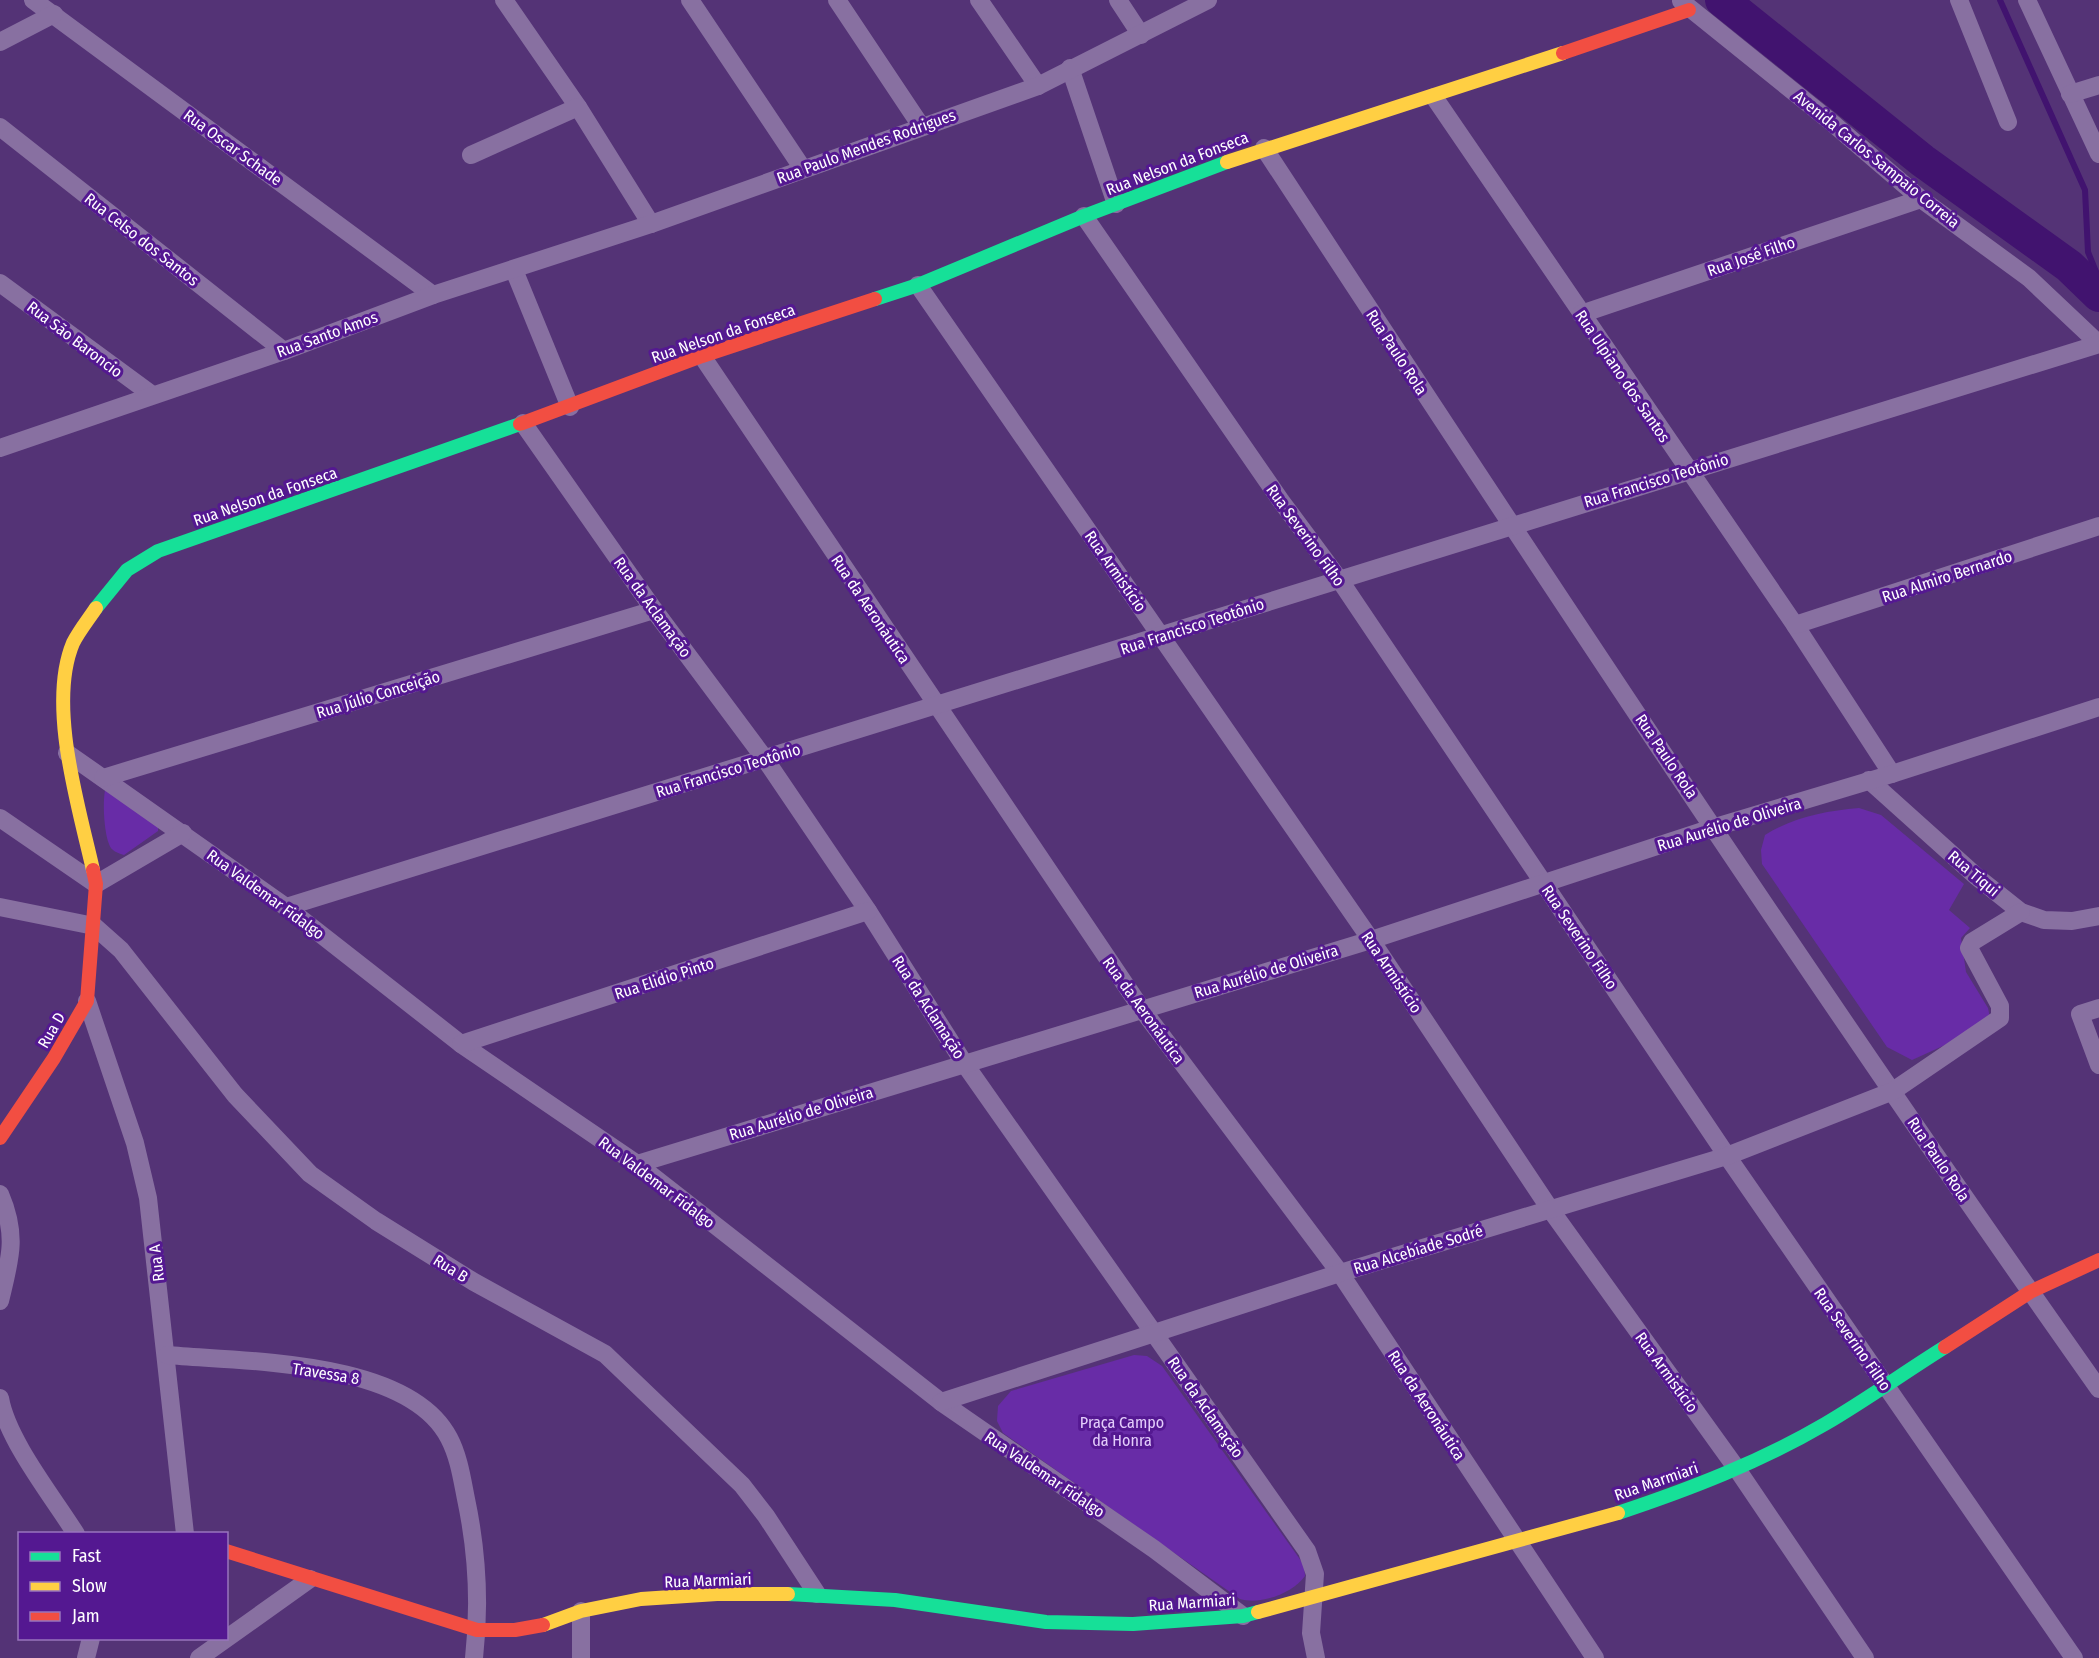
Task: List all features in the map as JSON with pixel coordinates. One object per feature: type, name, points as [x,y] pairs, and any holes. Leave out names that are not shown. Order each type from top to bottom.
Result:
[{"type":"street","name":"Rua Oscar Schade","points":[[33,0],[433,295]]},
{"type":"street","points":[[504,0],[578,107],[651,224]]},
{"type":"street","points":[[690,0],[803,169]]},
{"type":"street","points":[[837,0],[921,126]]},
{"type":"street","points":[[979,0],[1038,86]]},
{"type":"street","points":[[1118,0],[1141,35]]},
{"type":"street","name":"Rua Paulo Mendes Rodrigues","points":[[514,270],[651,224],[1038,86],[1208,0]]},
{"type":"street","points":[[1959,0],[2008,122]]},
{"type":"street","points":[[2027,0],[2099,153]]},
{"type":"street","name":"Rua Nelson da Fonseca","points":[[94,926],[96,884],[67,753],[63,690],[73,644],[97,606],[127,570],[158,551],[570,407],[702,356],[918,285],[1084,216],[1264,148],[1434,97],[1685,5]]},
{"type":"street","name":"Avenida Carlos Sampaio Correia","points":[[1685,5],[1830,121],[1921,199],[2029,278],[2099,344]]},
{"type":"street","points":[[0,42],[54,14]]},
{"type":"street","points":[[1070,68],[1116,204]]},
{"type":"street","points":[[2070,94],[2099,85]]},
{"type":"street","name":"Rua Ulpiano dos Santos","points":[[1434,97],[1687,471],[1795,625],[1892,774]]},
{"type":"street","points":[[471,155],[578,107]]},
{"type":"street","name":"Rua Celso dos Santos","points":[[0,127],[284,351]]},
{"type":"street","name":"Rua Paulo Rola","points":[[1264,148],[1511,524],[1893,1091],[2099,1389]]},
{"type":"street","name":"Rua José Filho","points":[[1581,314],[1921,199]]},
{"type":"street","name":"Rua Severino Filho","points":[[1084,216],[1281,501],[1339,579],[1727,1156],[2074,1658]]},
{"type":"street","points":[[514,270],[570,407]]},
{"type":"street","name":"Rua Santo Amos","points":[[3,444],[284,351],[433,295],[514,270]]},
{"type":"street","name":"Rua São Baroncio","points":[[0,283],[151,394]]},
{"type":"street","name":"Rua Armistício","points":[[918,285],[1371,940],[1550,1209],[1737,1469],[1865,1658]]},
{"type":"street","name":"Rua Francisco Teotônio","points":[[286,907],[1161,637],[1511,524],[2099,344]]},
{"type":"street","name":"Rua da Aeronáutica","points":[[702,356],[1141,1008],[1340,1273],[1595,1658]]},
{"type":"street","name":"Rua da Aclamação","points":[[523,423],[654,610],[765,759],[868,911],[964,1063],[1307,1551],[1315,1574],[1311,1633],[1316,1658]]},
{"type":"street","name":"Rua Almiro Bernardo","points":[[1795,625],[2099,526]]},
{"type":"street","name":"Rua Júlio Conceição","points":[[103,778],[654,610]]},
{"type":"street","name":"Rua Aurélio de Oliveira","points":[[637,1164],[1141,1008],[1371,940],[1715,827],[1892,774],[2099,707]]},
{"type":"street","name":"Rua Valdemar Fidalgo","points":[[67,753],[286,907],[460,1044],[637,1164],[940,1402],[1154,1549],[1244,1616]]},
{"type":"street","name":"Rua Tiqui","points":[[1869,780],[1977,877],[2021,912],[2044,920],[2072,921],[2099,916]]},
{"type":"street","points":[[0,818],[96,884],[183,833]]},
{"type":"street","points":[[0,907],[94,926]]},
{"type":"street","name":"Rua Elidio Pinto","points":[[460,1044],[868,911]]},
{"type":"street","name":"Rua Alcebíade Sodré","points":[[940,1402],[1340,1273],[1727,1156],[1893,1091],[2000,1018],[2000,1006],[1969,948],[1972,942],[2021,912]]},
{"type":"street","name":"Rua D","points":[[0,1138],[54,1058],[87,1001],[94,926]]},
{"type":"street","name":"Rua B","points":[[94,926],[121,950],[235,1095],[310,1174],[376,1221],[474,1282],[605,1354],[741,1485],[766,1516],[817,1594]]},
{"type":"street","name":"Rua A","points":[[87,1001],[135,1143],[148,1198],[185,1532]]},
{"type":"street","points":[[2098,1062],[2080,1014],[2099,1008]]},
{"type":"street","points":[[0,1194],[10,1228],[13,1250],[0,1301]]},
{"type":"street","name":"Rua Marmiari","points":[[228,1552],[477,1630],[515,1630],[547,1624],[581,1611],[641,1599],[717,1594],[817,1594],[895,1600],[1046,1622],[1133,1624],[1244,1616],[1314,1599],[1517,1542],[1684,1491],[1737,1469],[1825,1425],[2030,1292],[2099,1260]]},
{"type":"street","name":"Travessa 8","points":[[167,1355],[351,1374],[380,1384],[414,1401],[435,1418],[449,1438],[468,1510],[476,1568],[477,1630],[474,1658]]},
{"type":"street","points":[[0,1398],[2,1413],[24,1453],[75,1532]]},
{"type":"street","points":[[228,1637],[310,1579]]},
{"type":"street","points":[[581,1611],[581,1658]]},
{"type":"street","points":[[86,1658],[90,1640]]},
{"type":"street","points":[[199,1658],[224,1640]]},
{"type":"green space","points":[[106,786],[158,825],[158,831],[124,855],[111,848],[107,838],[104,807]]},
{"type":"green space","points":[[1859,808],[1881,815],[1964,884],[1949,910],[1970,928],[1961,938],[1966,972],[1988,1008],[1990,1018],[1945,1045],[1912,1060],[1887,1047],[1762,864],[1761,850],[1765,835],[1810,816]]},
{"type":"green space","name":"Praça Campo da Honra","points":[[1134,1355],[1147,1356],[1162,1366],[1304,1565],[1305,1576],[1292,1588],[1266,1599],[1240,1599],[1003,1433],[997,1421],[998,1406],[1011,1391]]},
{"type":"waterway","points":[[1722,0],[1923,161],[2069,266],[2099,295]]},
{"type":"waterway","points":[[2000,0],[2085,190],[2088,252],[2099,279]]},
{"type":"traffic: fast","points":[[875,299],[918,285],[1084,216],[1227,162]]},
{"type":"traffic: fast","points":[[96,608],[127,570],[158,551],[520,424]]},
{"type":"traffic: fast","points":[[1618,1513],[1698,1484],[1775,1451],[1840,1415],[1945,1347]]},
{"type":"traffic: fast","points":[[788,1594],[895,1600],[1046,1622],[1133,1624],[1243,1616],[1258,1612]]},
{"type":"traffic: slow","points":[[1227,162],[1563,53]]},
{"type":"traffic: slow","points":[[93,870],[68,756],[63,696],[66,668],[73,643],[96,608]]},
{"type":"traffic: slow","points":[[1258,1612],[1618,1513]]},
{"type":"traffic: slow","points":[[543,1625],[581,1611],[641,1599],[717,1594],[788,1594]]},
{"type":"traffic: jam","points":[[1563,53],[1689,10]]},
{"type":"traffic: jam","points":[[520,424],[702,356],[875,299]]},
{"type":"traffic: jam","points":[[0,1138],[54,1058],[87,1001],[96,884],[93,870]]},
{"type":"traffic: jam","points":[[1945,1347],[2030,1292],[2099,1260]]},
{"type":"traffic: jam","points":[[228,1552],[477,1630],[515,1630],[543,1625]]}]
